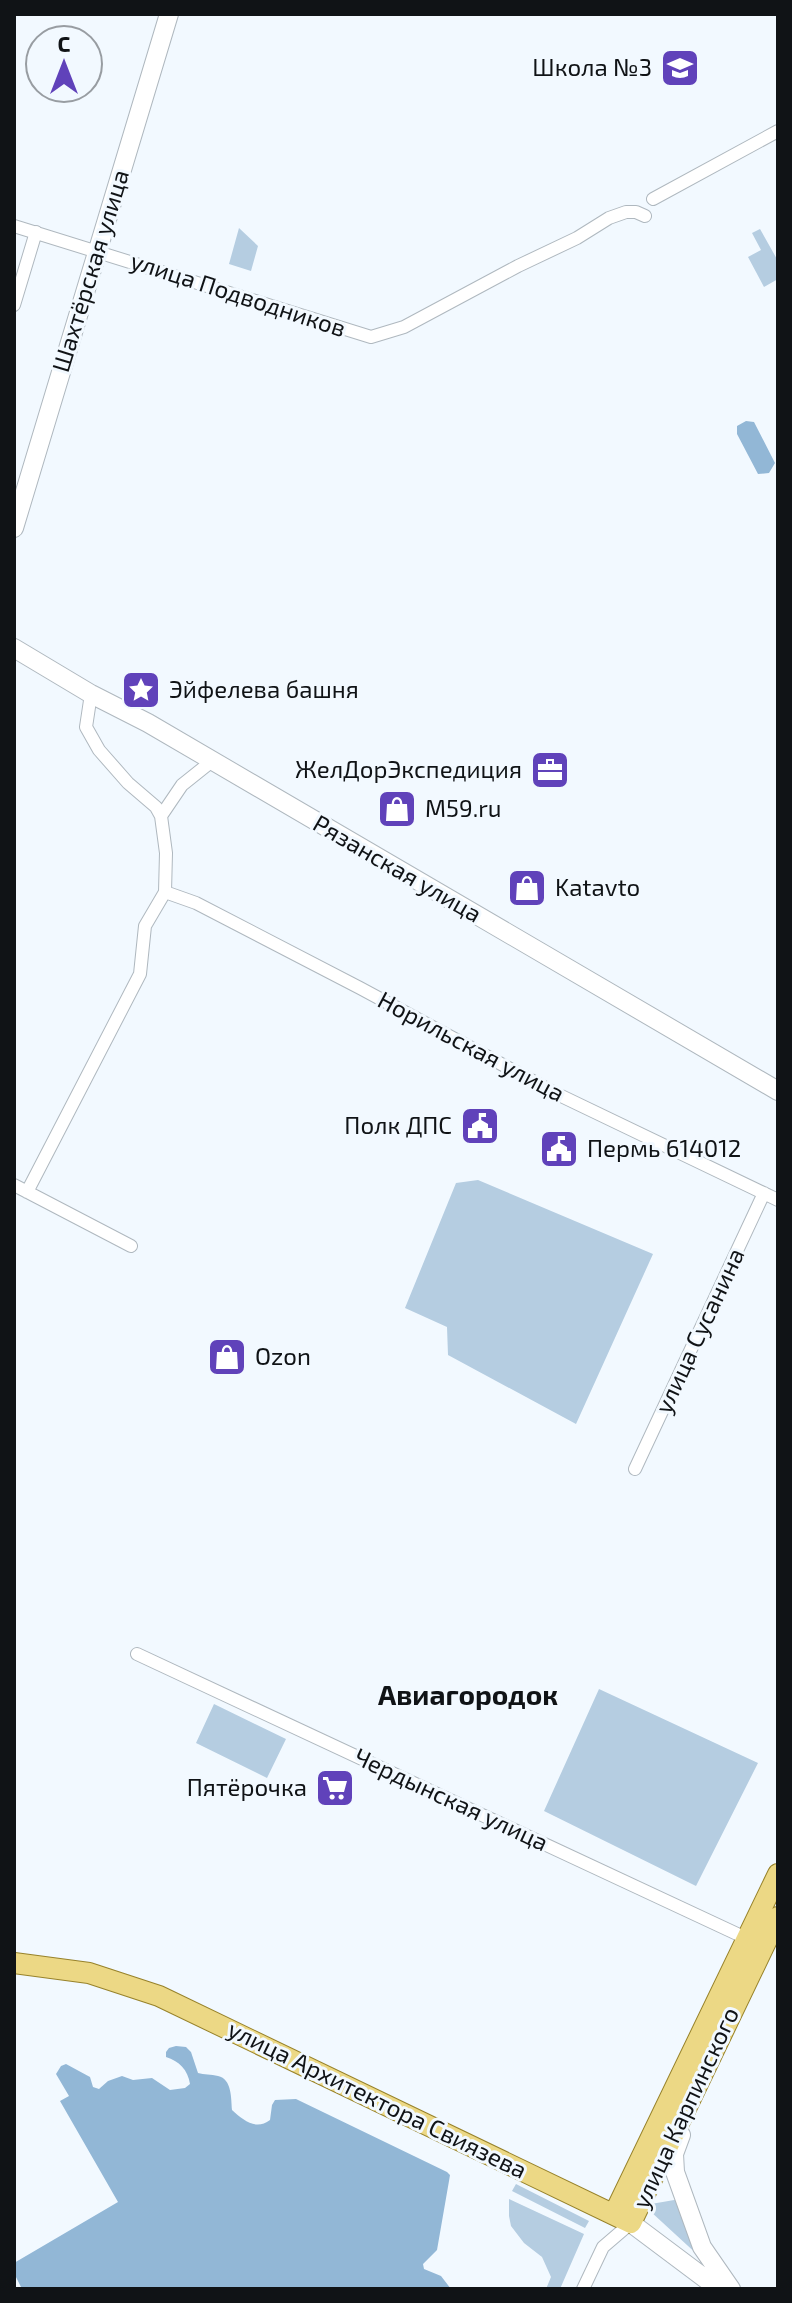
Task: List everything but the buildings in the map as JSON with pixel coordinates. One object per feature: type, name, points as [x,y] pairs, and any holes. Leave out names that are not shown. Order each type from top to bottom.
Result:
[{"type":"main road","name":"улица Карпинского","points":[[623,2218],[690,2101],[755,1942],[778,1874]]},
{"type":"main road","name":"улица Карпинского","points":[[623,2218],[755,1942],[778,1917]]},
{"type":"main road","name":"улица Архитектора Свиязева","points":[[14,1963],[89,1973],[159,1996],[623,2218]]},
{"type":"street","name":"Шахтёрская улица","points":[[14,528],[169,14]]},
{"type":"street","points":[[653,199],[778,131]]},
{"type":"street","name":"улица Подводников","points":[[14,226],[371,337],[404,327],[577,238],[609,218],[626,212],[645,216]]},
{"type":"street","points":[[14,305],[36,232]]},
{"type":"street","name":"Рязанская улица","points":[[14,648],[778,1091]]},
{"type":"street","points":[[27,1192],[140,974],[145,926],[165,892],[166,853],[161,816],[156,807],[128,783],[99,750],[86,727],[91,694]]},
{"type":"street","points":[[161,816],[182,785],[212,761]]},
{"type":"street","name":"Норильская улица","points":[[165,892],[196,903],[555,1093],[778,1200]]},
{"type":"street","points":[[14,1185],[131,1246]]},
{"type":"street","name":"улица Сусанина","points":[[635,1469],[764,1193]]},
{"type":"street","name":"Чердынская улица","points":[[137,1654],[755,1942]]},
{"type":"street","points":[[690,2101],[688,2117],[674,2154],[675,2172],[702,2247],[731,2289]]},
{"type":"street","points":[[603,2247],[623,2218]]},
{"type":"street","name":"улица Карпинского","points":[[583,2289],[603,2247],[623,2218]]},
{"type":"street","name":"улица Архитектора Свиязева","points":[[623,2218],[719,2289]]},
{"type":"shaded area","points":[[239,228],[258,246],[251,271],[229,264]]},
{"type":"shaded area","points":[[760,229],[778,261],[778,279],[764,287],[748,257],[761,250],[752,233]]},
{"type":"shaded area","points":[[746,421],[754,422],[775,463],[769,473],[758,474],[737,434],[737,426]]},
{"type":"shaded area","points":[[478,1180],[653,1254],[576,1424],[448,1355],[447,1327],[405,1308],[456,1183]]},
{"type":"shaded area","points":[[599,1689],[758,1763],[696,1886],[544,1811]]},
{"type":"shaded area","points":[[214,1704],[286,1739],[267,1778],[196,1743]]},
{"type":"shaded area","points":[[186,2047],[191,2052],[198,2073],[218,2076],[226,2081],[232,2110],[250,2123],[260,2124],[270,2120],[275,2100],[296,2099],[447,2172],[450,2175],[437,2250],[423,2264],[424,2269],[441,2276],[451,2289],[22,2289],[14,2273],[14,2263],[118,2202],[60,2101],[69,2096],[56,2074],[61,2066],[66,2064],[90,2077],[93,2087],[99,2089],[108,2081],[122,2076],[133,2080],[152,2078],[170,2090],[185,2088],[190,2084],[185,2070],[166,2057],[169,2048]]},
{"type":"shaded area","points":[[516,2184],[589,2221],[585,2228],[512,2191]]},
{"type":"shaded area","points":[[509,2199],[584,2234],[560,2289],[546,2289],[551,2277],[542,2257],[524,2243],[511,2226]]},
{"type":"shaded area","points":[[680,2199],[700,2257],[650,2211],[651,2204]]},
{"type":"place","name":"Школа №3","points":[[680,68]]},
{"type":"place","name":"Эйфелева башня","points":[[141,690]]},
{"type":"place","name":"ЖелДорЭкспедиция","points":[[550,770]]},
{"type":"place","name":"M59.ru","points":[[397,809]]},
{"type":"place","name":"Katavto","points":[[527,888]]},
{"type":"place","name":"Полк ДПС","points":[[480,1126]]},
{"type":"place","name":"Пермь 614012","points":[[559,1149]]},
{"type":"place","name":"Ozon","points":[[227,1357]]},
{"type":"place","name":"Пятёрочка","points":[[335,1788]]},
{"type":"district","name":"Авиагородок","points":[[468,1695]]}]
